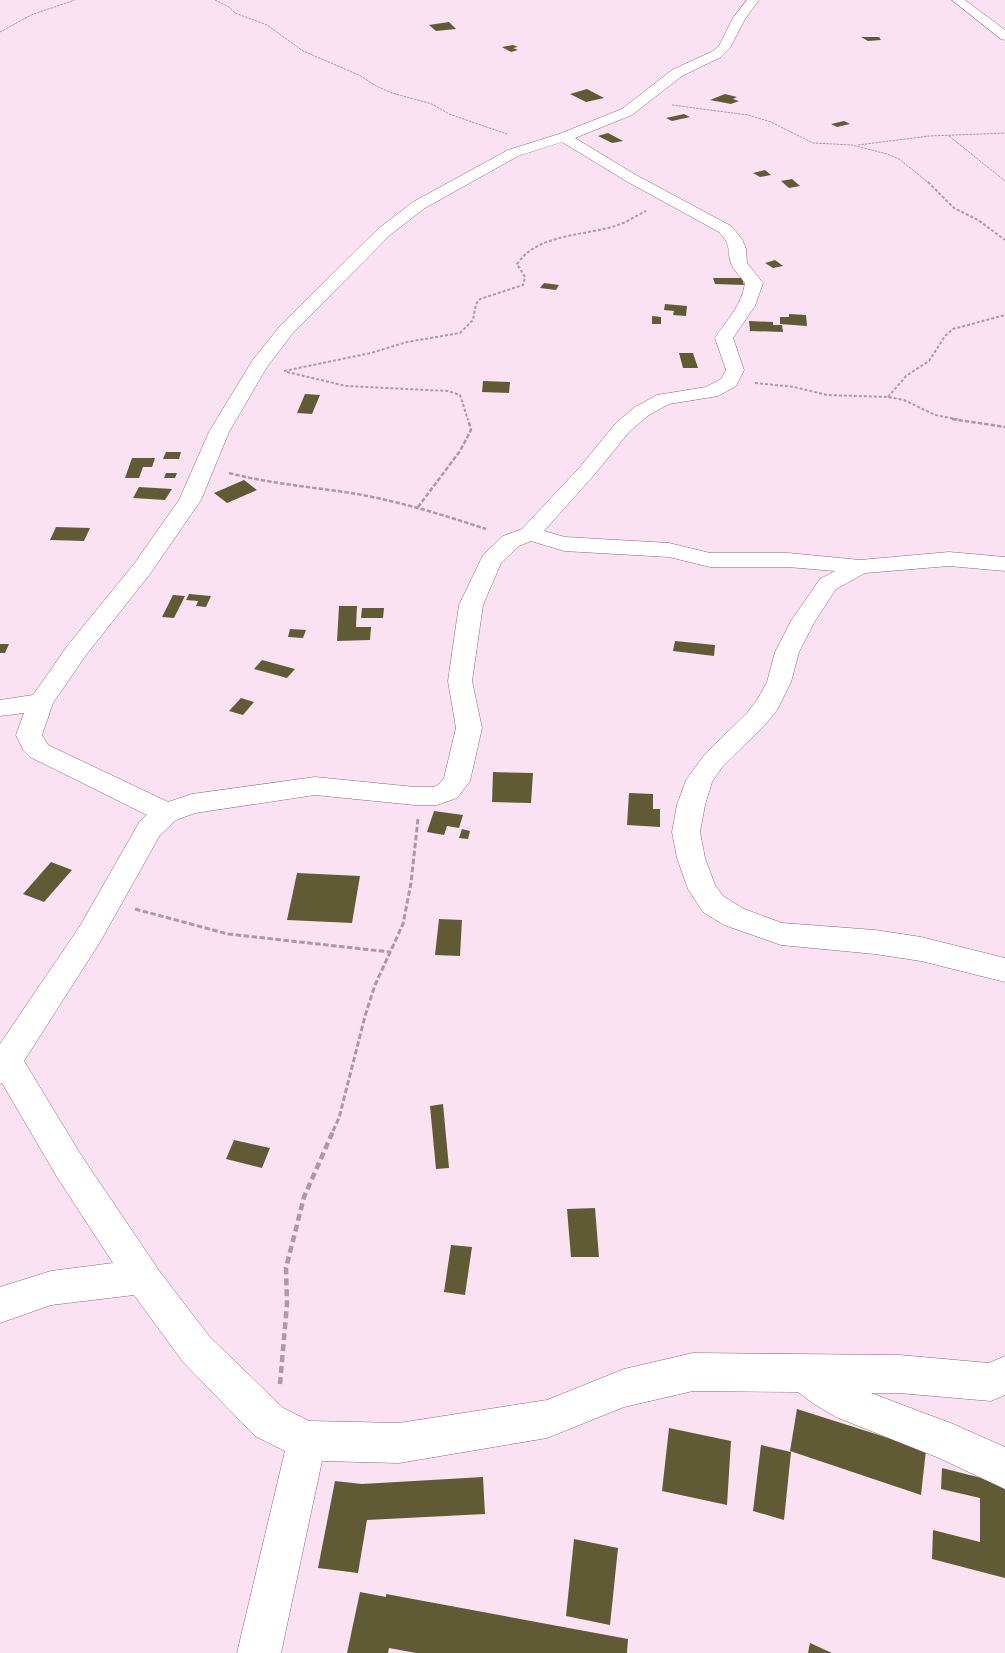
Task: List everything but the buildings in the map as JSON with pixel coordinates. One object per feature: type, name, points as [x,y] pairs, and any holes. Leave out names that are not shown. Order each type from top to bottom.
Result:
[{"type":"street","points":[[166,813],[39,751],[32,744],[29,735],[41,702],[77,650],[142,569],[190,500],[218,432],[238,398],[286,330],[384,232],[419,205],[464,182],[493,163],[532,146],[564,137],[627,112],[676,73],[717,54],[724,48],[739,18],[753,0]]},
{"type":"street","points":[[958,0],[1005,36]]},
{"type":"street","points":[[564,137],[669,199],[725,229],[734,239],[738,249],[739,263],[754,284],[753,297],[724,338],[735,370],[729,382],[711,392],[664,399],[642,411],[623,427],[588,471],[521,537],[491,560],[472,605],[460,681],[469,728],[457,781],[448,791],[437,796],[421,796],[315,786],[192,804],[166,813],[150,828],[90,934],[3,1065],[143,1277],[196,1349],[269,1422],[295,1435],[400,1444],[547,1419],[624,1388],[693,1372],[899,1374],[991,1382],[1005,1375]]},
{"type":"street","points":[[521,537],[564,544],[669,550],[710,560],[788,560],[860,567],[949,559],[1005,564]]},
{"type":"street","points":[[860,567],[828,584],[803,621],[787,652],[778,682],[768,704],[756,719],[714,760],[699,780],[691,805],[686,832],[691,858],[702,889],[713,904],[734,917],[781,934],[875,942],[921,950],[1005,970]]},
{"type":"street","points":[[0,708],[41,702]]},
{"type":"street","points":[[0,1305],[50,1288],[143,1277]]},
{"type":"street","points":[[806,1374],[821,1388],[844,1401],[972,1451],[1005,1469]]},
{"type":"street","points":[[260,1653],[295,1435]]},
{"type":"path","points":[[0,32],[31,16],[75,0]]},
{"type":"path","points":[[215,0],[235,12],[267,25],[303,51],[353,72],[376,86],[392,93],[432,104],[449,114],[510,135],[532,146]]},
{"type":"path","points":[[639,103],[689,106],[748,115],[771,122],[813,143],[855,146],[948,135],[1005,133]]},
{"type":"path","points":[[948,135],[1005,182]]},
{"type":"path","points":[[855,146],[899,159],[923,177],[954,208],[978,220],[1005,240]]},
{"type":"path","points":[[418,507],[460,451],[471,430],[460,395],[448,391],[346,386],[284,371],[416,340],[460,333],[473,320],[476,304],[480,299],[523,285],[526,282],[526,277],[517,264],[519,258],[528,251],[555,240],[622,224],[669,199]]},
{"type":"path","points":[[888,397],[906,376],[929,361],[945,336],[953,330],[968,324],[1005,315]]},
{"type":"path","points":[[729,382],[794,387],[827,395],[888,397],[904,400],[935,415],[1005,427]]},
{"type":"path","points":[[206,464],[231,474],[358,494],[418,507],[485,529],[521,537]]},
{"type":"path","points":[[295,1435],[280,1377],[287,1304],[286,1268],[304,1198],[338,1118],[375,985],[403,924],[421,796]]},
{"type":"path","points":[[109,900],[152,915],[207,926],[228,934],[390,952]]}]
